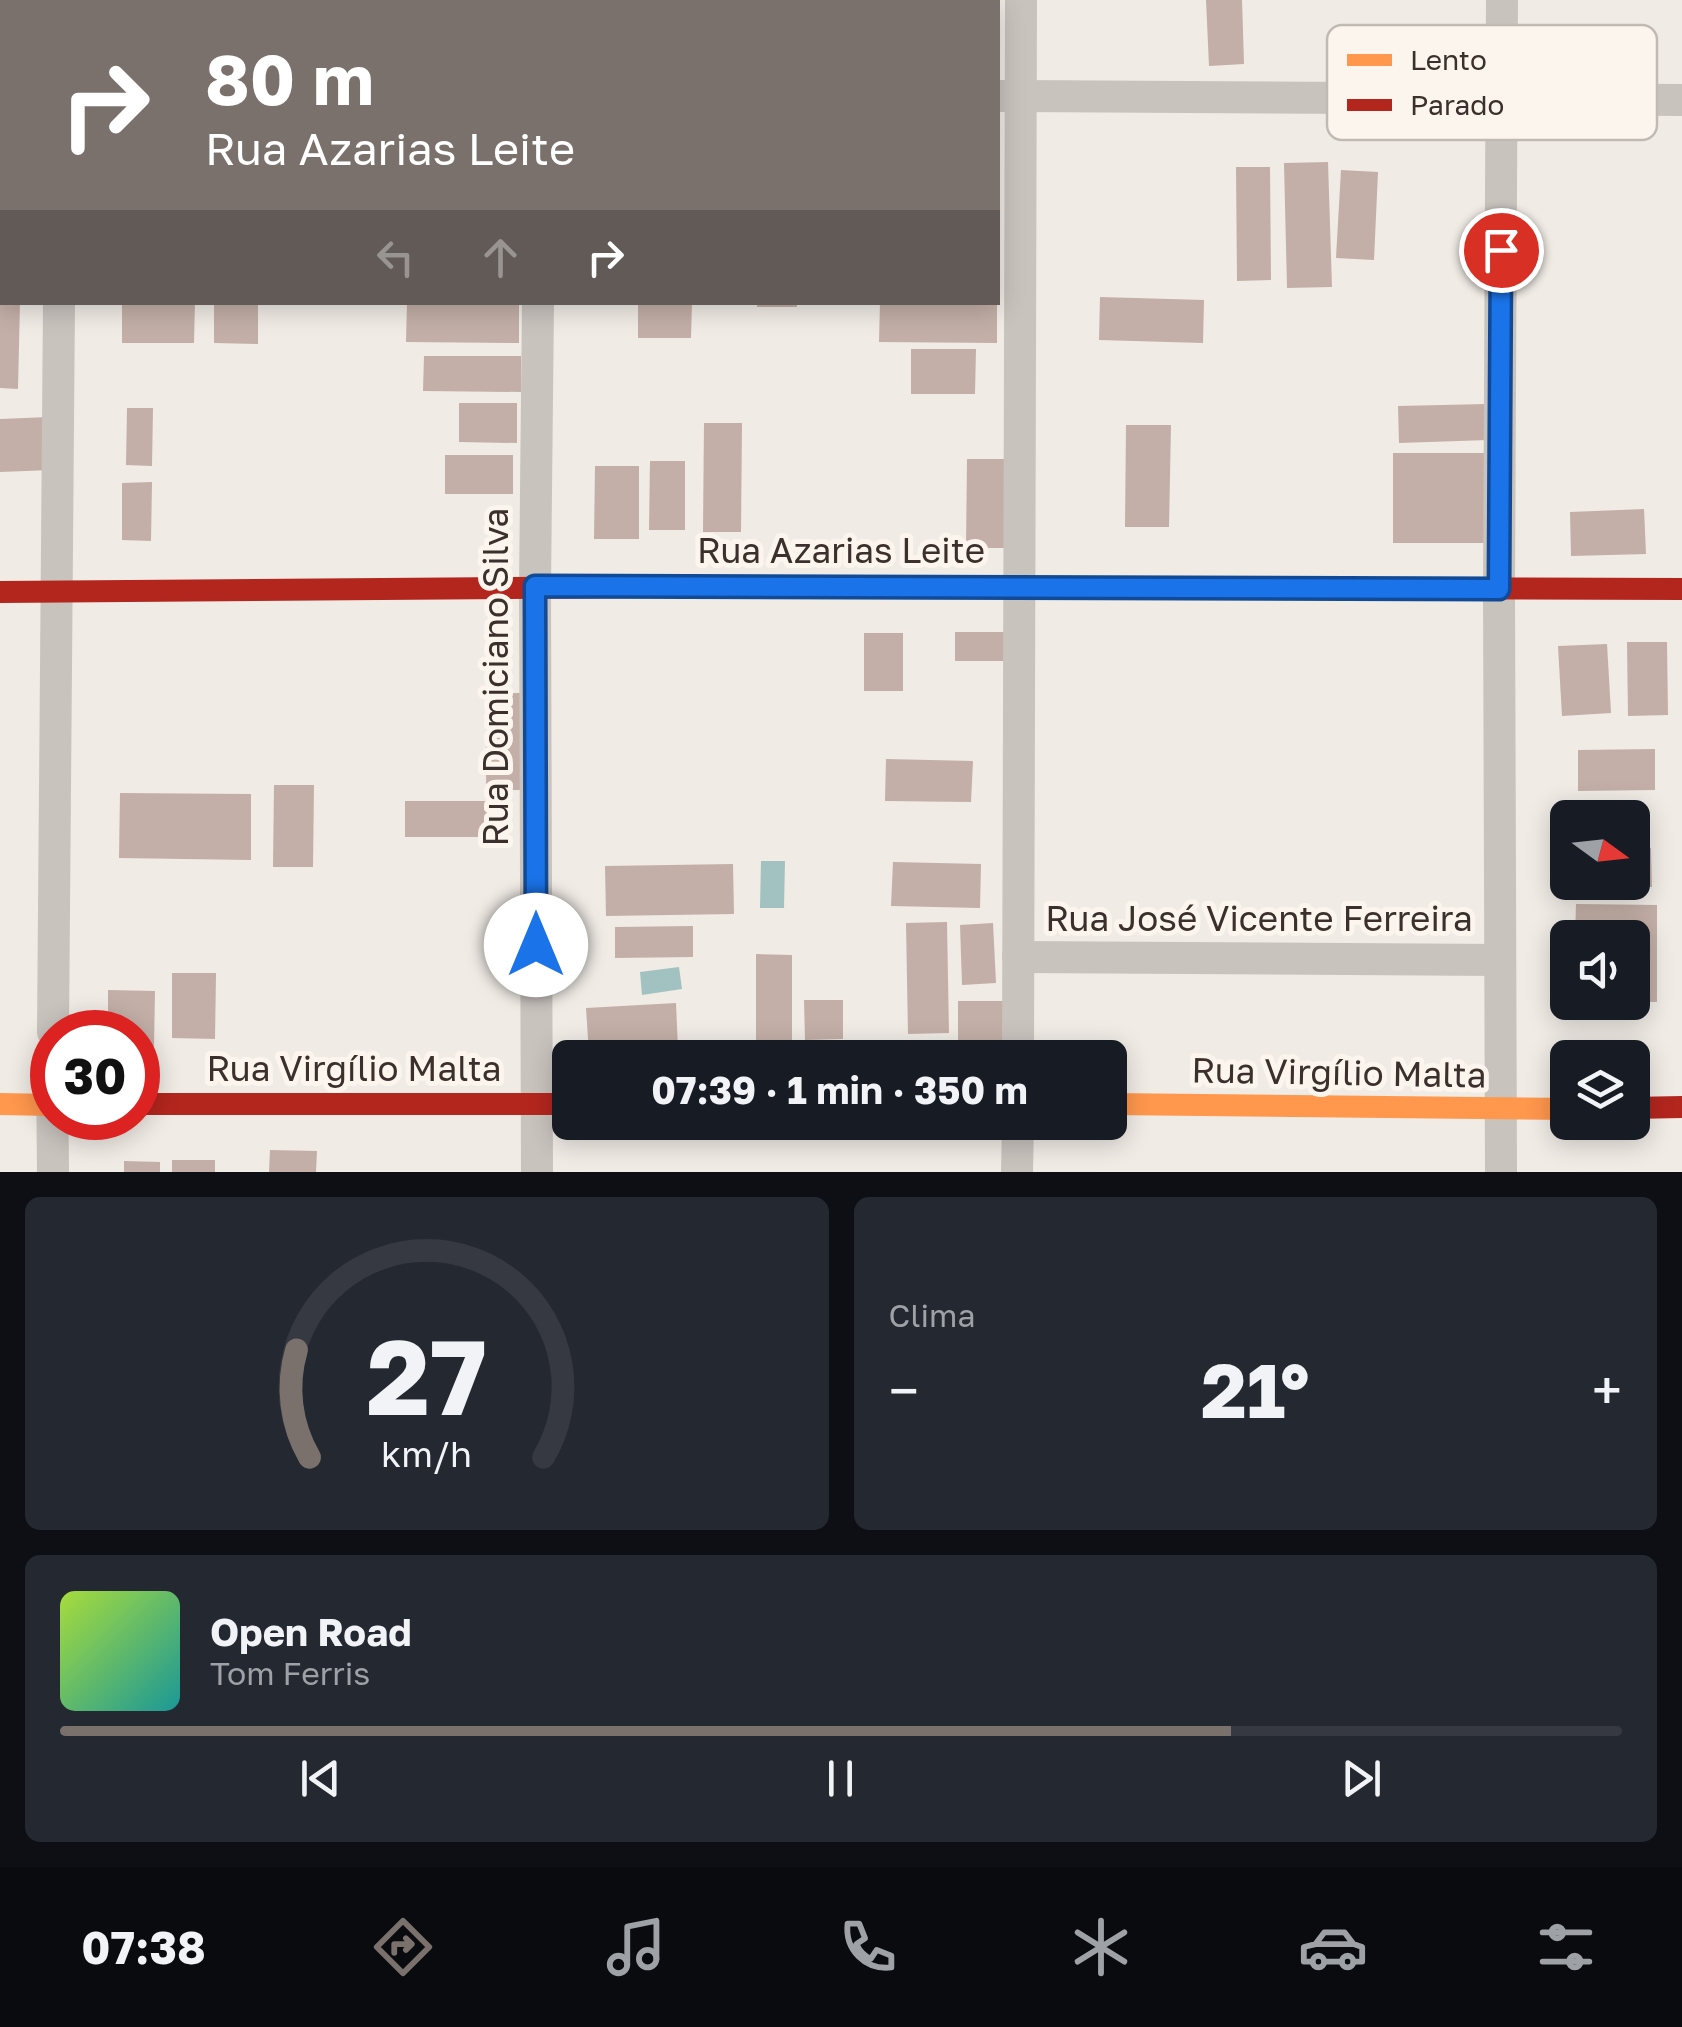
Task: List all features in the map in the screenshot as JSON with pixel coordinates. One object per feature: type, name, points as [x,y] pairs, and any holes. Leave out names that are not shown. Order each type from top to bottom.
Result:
[{"type":"street","points":[[1018,1040],[1020,586],[1008,96],[1021,0]]},
{"type":"street","points":[[1502,0],[1502,25]]},
{"type":"street","points":[[1008,96],[1327,99]]},
{"type":"street","points":[[1501,140],[1502,1172]]},
{"type":"street","points":[[53,1010],[59,305]]},
{"type":"street","name":"Rua Domiciano Silva","points":[[538,305],[535,586],[552,1049]]},
{"type":"street","name":"Rua Azarias Leite","points":[[0,592],[535,586],[1682,588]]},
{"type":"street","name":"Rua José Vicente Ferreira","points":[[1018,957],[1500,960]]},
{"type":"street","points":[[0,1104],[30,1105]]},
{"type":"street","name":"Rua Virgílio Malta","points":[[160,1104],[552,1104]]},
{"type":"street","name":"Rua Virgílio Malta","points":[[1127,1104],[1550,1109]]},
{"type":"street","points":[[1650,1108],[1682,1107]]},
{"type":"street","name":"Rua Domiciano Silva","points":[[538,1172],[552,1112]]},
{"type":"street","points":[[52,1140],[52,1172]]},
{"type":"street","points":[[1018,1140],[1018,1172]]},
{"type":"water","points":[[761,861],[785,861],[784,908],[760,908]]},
{"type":"water","points":[[679,967],[682,989],[642,995],[640,972]]},
{"type":"building","points":[[1206,0],[1242,0],[1244,64],[1209,66]]},
{"type":"building","points":[[1328,162],[1332,287],[1287,288],[1284,163]]},
{"type":"building","points":[[1236,167],[1270,167],[1271,280],[1237,281]]},
{"type":"building","points":[[1341,170],[1378,172],[1374,260],[1336,258]]},
{"type":"building","points":[[1100,297],[1204,300],[1203,343],[1099,340]]},
{"type":"building","points":[[0,305],[20,305],[18,389],[0,388]]},
{"type":"building","points":[[122,305],[195,305],[194,343],[122,343]]},
{"type":"building","points":[[214,305],[258,305],[258,344],[214,343]]},
{"type":"building","points":[[407,305],[519,305],[519,343],[406,342]]},
{"type":"building","points":[[638,305],[692,305],[691,338],[638,338]]},
{"type":"building","points":[[757,305],[797,305],[797,307]]},
{"type":"building","points":[[880,305],[997,305],[997,343],[879,342]]},
{"type":"building","points":[[911,349],[976,349],[975,394],[911,394]]},
{"type":"building","points":[[424,356],[521,356],[521,392],[423,391]]},
{"type":"building","points":[[459,403],[517,403],[517,443],[459,442]]},
{"type":"building","points":[[1487,404],[1488,440],[1399,443],[1398,406]]},
{"type":"building","points":[[127,408],[153,408],[152,466],[126,465]]},
{"type":"building","points":[[49,417],[51,470],[0,472],[0,419]]},
{"type":"building","points":[[704,423],[742,423],[741,532],[703,532]]},
{"type":"building","points":[[1126,425],[1171,425],[1169,527],[1125,527]]},
{"type":"building","points":[[1393,453],[1496,453],[1495,543],[1393,543]]},
{"type":"building","points":[[445,455],[513,455],[513,494],[445,494]]},
{"type":"building","points":[[967,459],[1010,459],[1009,548],[966,548]]},
{"type":"building","points":[[650,461],[685,461],[685,530],[649,530]]},
{"type":"building","points":[[595,466],[639,466],[639,539],[594,539]]},
{"type":"building","points":[[152,482],[151,541],[122,540],[122,483]]},
{"type":"building","points":[[1644,509],[1646,554],[1571,556],[1570,512]]},
{"type":"building","points":[[955,632],[1009,632],[1009,661],[955,661]]},
{"type":"building","points":[[864,633],[903,633],[903,691],[864,691]]},
{"type":"building","points":[[1627,642],[1667,642],[1668,715],[1628,716]]},
{"type":"building","points":[[1607,644],[1611,713],[1562,716],[1558,646]]},
{"type":"building","points":[[487,693],[531,693],[530,790],[486,790]]},
{"type":"building","points":[[1655,749],[1655,790],[1578,791],[1578,750]]},
{"type":"building","points":[[886,759],[973,761],[971,802],[885,801]]},
{"type":"building","points":[[274,785],[314,785],[313,867],[273,867]]},
{"type":"building","points":[[120,793],[251,794],[251,860],[119,858]]},
{"type":"building","points":[[405,801],[496,801],[495,837],[405,837]]},
{"type":"building","points":[[893,862],[981,864],[980,908],[891,906]]},
{"type":"building","points":[[733,864],[734,914],[606,916],[605,866]]},
{"type":"building","points":[[1576,904],[1657,905],[1657,1002],[1650,1002],[1650,920],[1576,920]]},
{"type":"building","points":[[947,922],[949,1033],[908,1034],[906,923]]},
{"type":"building","points":[[993,923],[996,983],[962,985],[960,925]]},
{"type":"building","points":[[693,926],[693,957],[615,958],[615,927]]},
{"type":"building","points":[[756,954],[792,955],[792,1040],[756,1040]]},
{"type":"building","points":[[172,973],[216,973],[215,1039],[172,1038]]},
{"type":"building","points":[[108,990],[155,991],[155,1010],[108,1010]]},
{"type":"building","points":[[804,1000],[843,1000],[843,1039],[805,1040]]},
{"type":"building","points":[[958,1001],[1005,1001],[1005,1040],[958,1040]]},
{"type":"building","points":[[676,1003],[678,1040],[588,1040],[586,1008]]},
{"type":"building","points":[[270,1150],[317,1151],[316,1172],[269,1172]]},
{"type":"building","points":[[172,1160],[215,1160],[215,1172],[172,1172]]},
{"type":"building","points":[[124,1161],[160,1162],[160,1172],[124,1172]]},
{"type":"traffic: slow","points":[[652,587],[1309,588]]},
{"type":"traffic: slow","points":[[0,1104],[30,1105]]},
{"type":"traffic: slow","points":[[1127,1104],[1550,1109]]},
{"type":"traffic: jam","points":[[0,592],[652,587]]},
{"type":"traffic: jam","points":[[1309,588],[1682,589]]},
{"type":"traffic: jam","points":[[160,1104],[552,1104]]},
{"type":"traffic: jam","points":[[1650,1108],[1682,1107]]},
{"type":"route","points":[[536,945],[535,586],[1499,589],[1501,250]]}]
